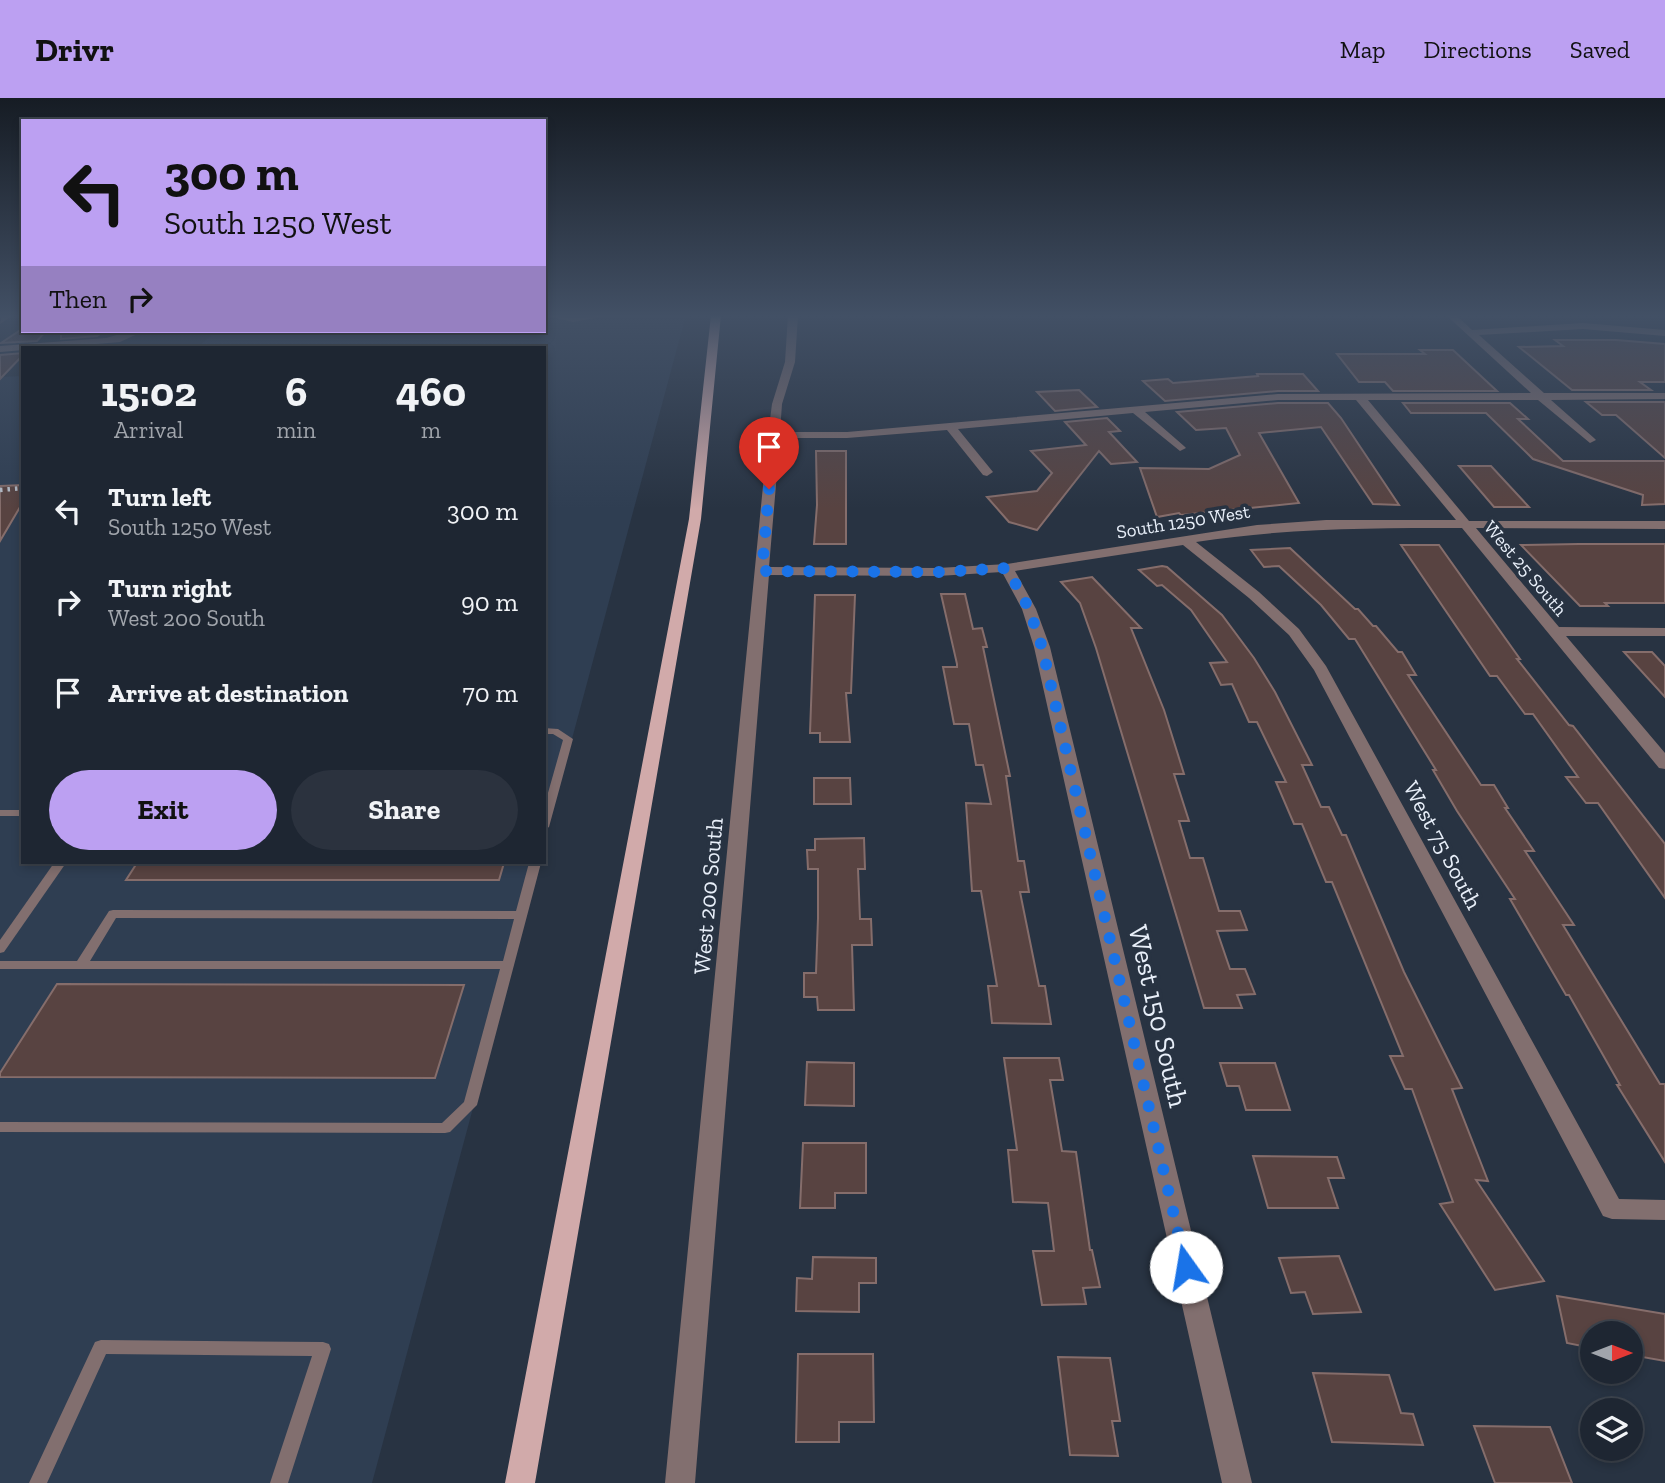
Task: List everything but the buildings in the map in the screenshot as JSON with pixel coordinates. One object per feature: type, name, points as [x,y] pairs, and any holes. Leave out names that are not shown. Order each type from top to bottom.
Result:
[{"type":"main road","points":[[520,1483],[695,519],[709,380]]},
{"type":"street","name":"West 200 South","points":[[680,1483],[774,435],[777,404],[785,380]]},
{"type":"street","points":[[1523,380],[1590,440]]},
{"type":"street","name":"West 25 South","points":[[1358,395],[1665,764]]},
{"type":"street","points":[[774,435],[847,435],[1278,397],[1665,396]]},
{"type":"street","points":[[1135,409],[1180,448]]},
{"type":"street","points":[[949,425],[987,472]]},
{"type":"street","name":"South 1250 West","points":[[762,571],[938,572],[1007,568],[1257,528],[1326,524],[1665,525]]},
{"type":"street","name":"West 75 South","points":[[1185,540],[1254,594],[1293,632],[1321,669],[1612,1209],[1665,1209]]},
{"type":"street","name":"West 150 South","points":[[1007,568],[1029,609],[1042,647],[1237,1483]]},
{"type":"street","points":[[1554,631],[1665,632]]},
{"type":"lane","points":[[546,731],[555,731],[568,739],[546,820]]},
{"type":"lane","points":[[0,813],[21,813]]},
{"type":"lane","points":[[0,949],[59,864]]},
{"type":"lane","points":[[0,1127],[445,1128],[470,1105],[535,864]]},
{"type":"lane","points":[[82,965],[113,914],[521,915]]},
{"type":"lane","points":[[0,965],[507,965]]},
{"type":"lane","points":[[38,1483],[101,1347],[323,1349],[279,1483]]},
{"type":"shaded area","points":[[0,380],[21,380],[21,864],[539,864],[372,1483],[0,1483]]},
{"type":"shaded area","points":[[546,380],[669,380],[546,836]]},
{"type":"railway","points":[[0,490],[21,488]]},
{"type":"route","points":[[769,489],[762,571],[938,572],[1007,568],[1029,609],[1042,647],[1186,1267]]}]
